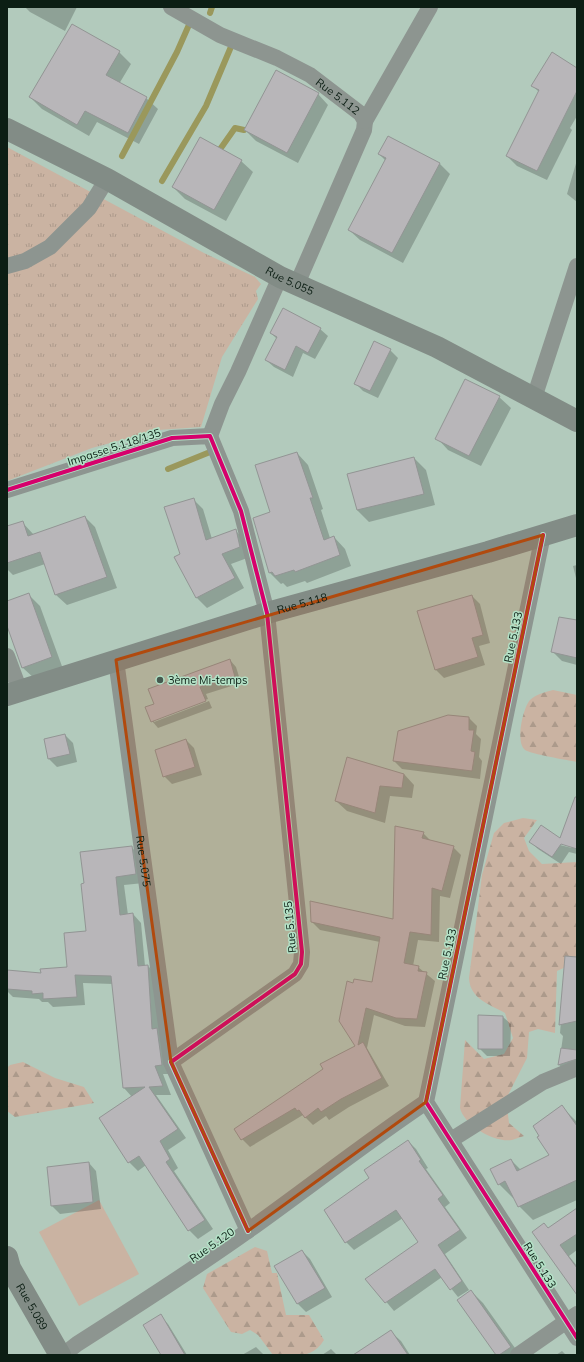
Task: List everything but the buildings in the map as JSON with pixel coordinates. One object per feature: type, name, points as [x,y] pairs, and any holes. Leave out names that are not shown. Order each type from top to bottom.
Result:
[{"type":"street","name":"Rue 5.112","points":[[171,7],[220,35],[277,58],[310,75],[341,97],[361,114],[364,121],[364,130],[289,280],[238,372],[222,404],[210,436]]},
{"type":"street","points":[[364,121],[430,7]]},
{"type":"street","name":"Rue 5.055","points":[[7,129],[107,179],[289,280],[437,347],[577,421]]},
{"type":"street","points":[[7,266],[25,261],[50,247],[89,208],[107,179]]},
{"type":"street","points":[[534,398],[577,266]]},
{"type":"street","points":[[210,436],[241,511],[267,613]]},
{"type":"street","name":"Impasse 5.118/135","points":[[7,490],[172,438],[210,436]]},
{"type":"street","name":"Rue 5.118","points":[[13,693],[267,613],[577,525]]},
{"type":"street","name":"Rue 5.133","points":[[543,535],[426,1102],[571,1318],[577,1338]]},
{"type":"street","name":"Rue 5.135","points":[[171,1062],[295,974],[301,964],[302,952],[267,613]]},
{"type":"street","points":[[7,656],[13,693]]},
{"type":"street","name":"Rue 5.075","points":[[116,660],[171,1062]]},
{"type":"street","points":[[171,1062],[248,1231]]},
{"type":"street","points":[[451,1140],[543,1082],[577,1068]]},
{"type":"street","name":"Rue 5.120","points":[[64,1355],[77,1344],[170,1285],[248,1231],[384,1130],[426,1102]]},
{"type":"street","name":"Rue 5.089","points":[[7,1257],[10,1268],[60,1355]]},
{"type":"street","points":[[518,1355],[571,1318]]},
{"type":"highlighted area","points":[[543,535],[426,1102],[248,1231],[171,1062],[116,660]]},
{"type":"green space","points":[[7,147],[204,253],[255,277],[261,284],[256,291],[258,299],[222,357],[201,427],[158,430],[92,448],[7,481]]},
{"type":"green space","points":[[553,690],[577,695],[577,762],[529,752],[522,746],[520,733],[527,704],[535,696]]},
{"type":"green space","points":[[523,818],[537,820],[524,838],[529,851],[542,864],[577,862],[577,962],[557,971],[555,1033],[538,1029],[529,1032],[527,1058],[506,1099],[509,1123],[524,1136],[512,1140],[505,1140],[497,1139],[481,1132],[467,1121],[460,1108],[465,1040],[484,1059],[504,1054],[513,1038],[505,1013],[481,1000],[473,991],[469,978],[482,875],[494,833],[504,823]]},
{"type":"green space","points":[[23,1062],[55,1078],[84,1087],[94,1103],[15,1117],[7,1111],[7,1068],[10,1065]]},
{"type":"green space","points":[[99,1200],[139,1274],[79,1306],[39,1232]]},
{"type":"green space","points":[[255,1247],[267,1251],[272,1273],[277,1273],[286,1315],[309,1315],[324,1340],[314,1351],[308,1354],[295,1356],[273,1355],[258,1335],[250,1330],[242,1334],[231,1332],[203,1288],[207,1274]]},
{"type":"waterway","points":[[210,13],[212,7]]},
{"type":"waterway","points":[[122,156],[177,52],[192,18]]},
{"type":"waterway","points":[[162,181],[206,106],[233,42]]},
{"type":"waterway","points":[[216,155],[235,128],[244,130]]},
{"type":"waterway","points":[[168,469],[215,450]]},
{"type":"cycle path","points":[[7,490],[172,438],[210,436],[241,511],[267,613],[302,952],[301,964],[295,974],[171,1062],[248,1231]]},
{"type":"cycle path","points":[[543,535],[426,1102],[577,1338]]},
{"type":"place","name":"3ème Mi-temps","points":[[160,680]]}]
